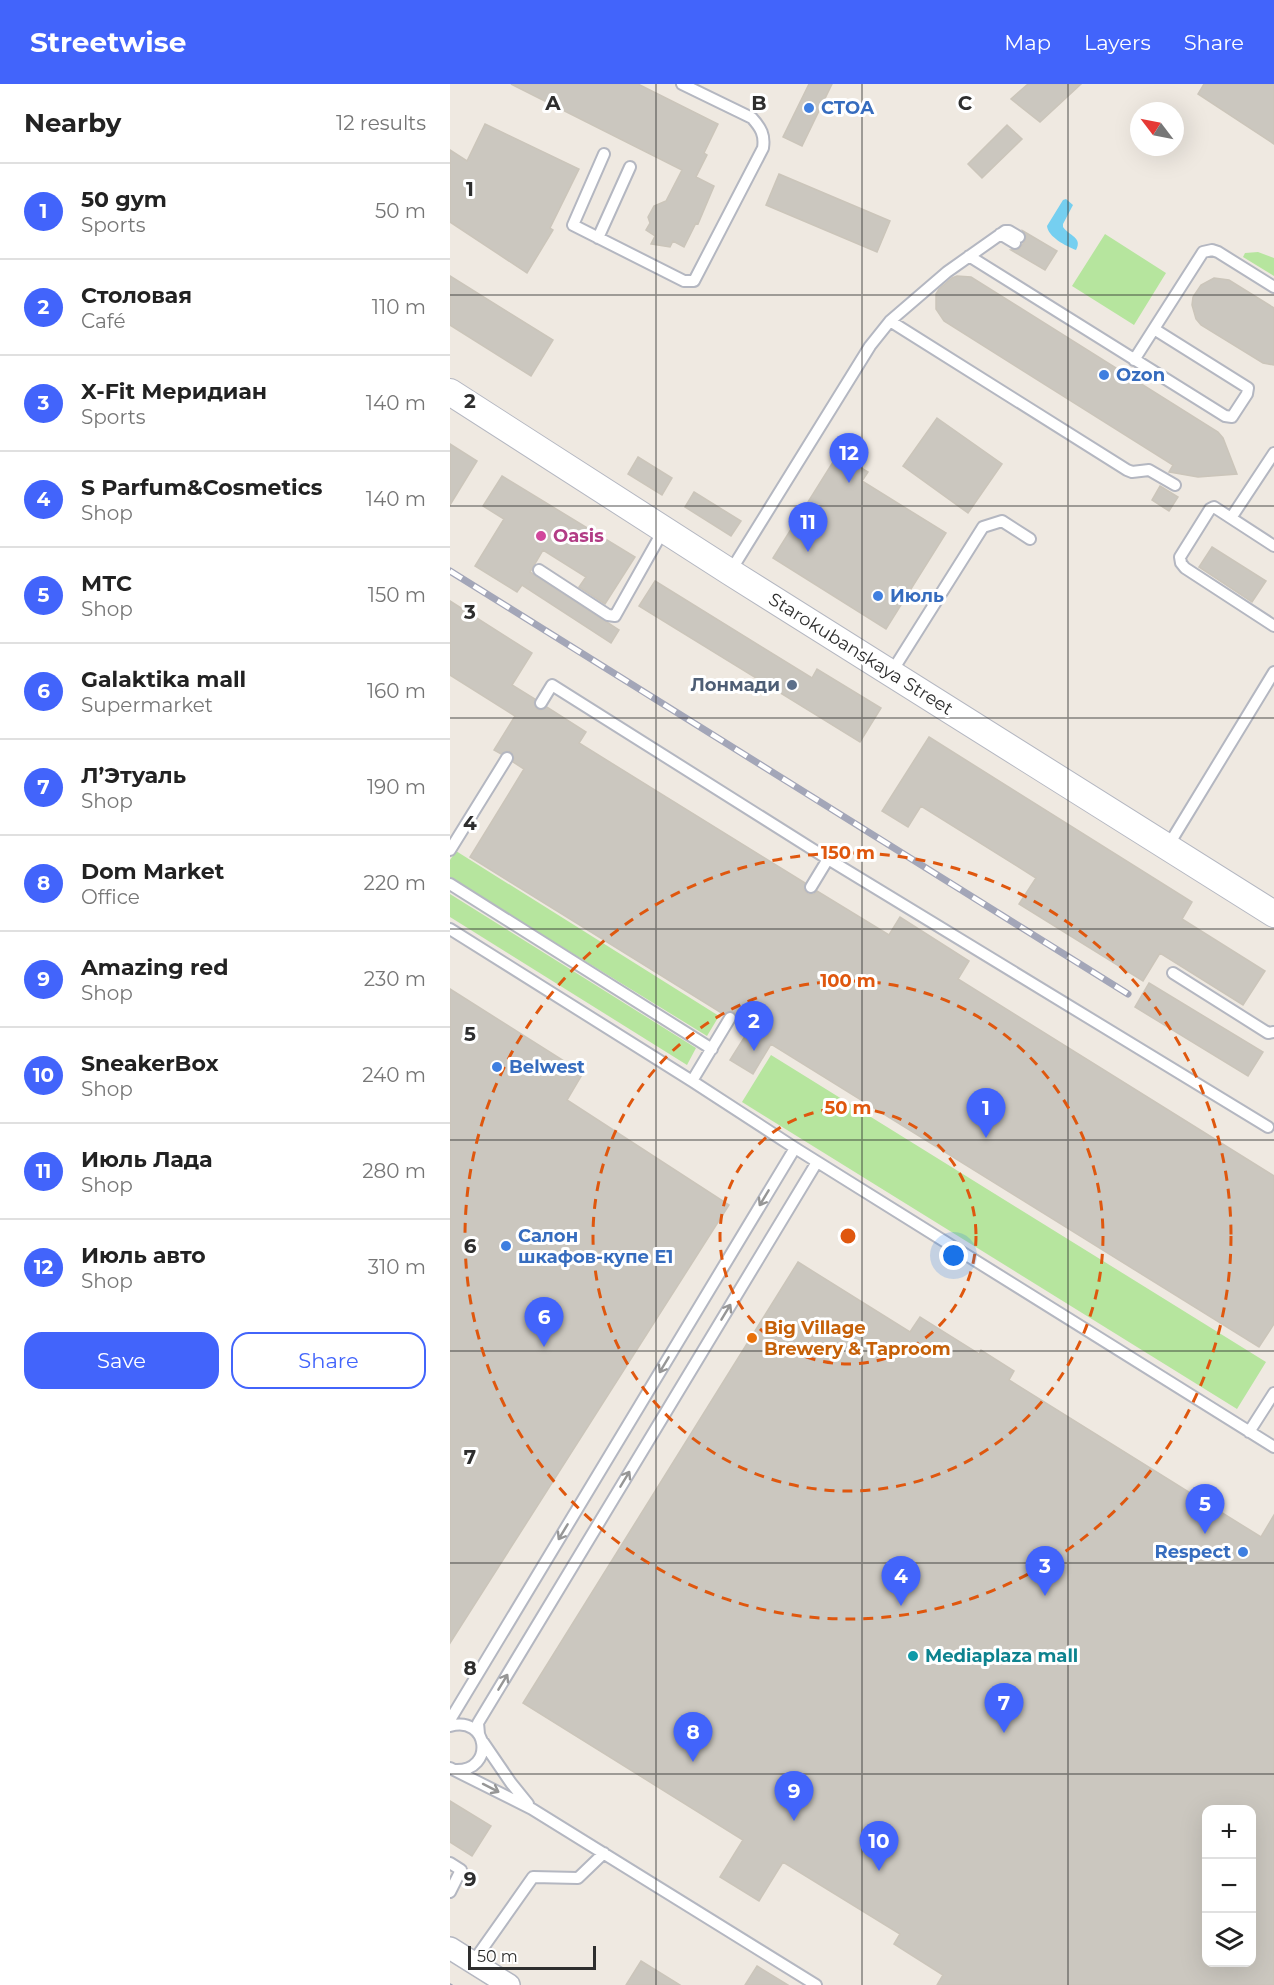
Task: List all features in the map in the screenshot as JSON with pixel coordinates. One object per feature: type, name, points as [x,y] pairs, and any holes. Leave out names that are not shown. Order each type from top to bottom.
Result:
[{"type":"street","name":"Starokubanskaya Street","points":[[450,392],[730,572],[1274,914]]},
{"type":"street","points":[[450,1948],[509,1985]]},
{"type":"lane","points":[[604,154],[573,225],[684,281],[694,281],[763,148],[765,138],[752,118],[682,84]]},
{"type":"lane","points":[[598,238],[630,167]]},
{"type":"lane","points":[[730,572],[870,346],[890,321],[947,272],[1000,234],[1009,231],[1017,240]]},
{"type":"lane","points":[[1134,360],[1203,252],[1212,250],[1218,252],[1274,287]]},
{"type":"lane","points":[[969,256],[1228,418],[1234,414],[1247,394],[1248,388],[1154,329]]},
{"type":"lane","points":[[890,321],[1127,470],[1132,472],[1149,470],[1175,485]]},
{"type":"lane","points":[[1231,518],[1274,453]]},
{"type":"lane","points":[[1274,546],[1215,507],[1210,509],[1180,556],[1185,568],[1274,627]]},
{"type":"lane","points":[[891,673],[983,527],[1002,521],[1030,539]]},
{"type":"lane","points":[[539,570],[608,615],[615,616],[664,530]]},
{"type":"lane","points":[[1167,847],[1274,672]]},
{"type":"lane","points":[[541,703],[552,685],[828,859],[1268,1127]]},
{"type":"lane","points":[[450,850],[507,758]]},
{"type":"lane","points":[[811,887],[828,859]]},
{"type":"lane","points":[[450,884],[712,1049]]},
{"type":"lane","points":[[450,928],[817,1162],[1274,1448]]},
{"type":"lane","points":[[1173,973],[1268,1032],[1274,1032]]},
{"type":"lane","points":[[692,1081],[730,1018]]},
{"type":"lane","points":[[478,1734],[451,1715],[795,1148]]},
{"type":"lane","points":[[450,1768],[463,1770],[477,1763],[483,1749],[478,1734],[478,1723],[817,1162]]},
{"type":"lane","points":[[1249,1432],[1274,1393]]},
{"type":"lane","points":[[450,1726],[466,1725],[478,1734],[511,1783],[532,1809]]},
{"type":"lane","points":[[450,1768],[532,1809],[816,1985]]},
{"type":"lane","points":[[473,1962],[533,1877],[578,1878],[604,1853]]},
{"type":"lane","points":[[450,1863],[461,1870],[450,1892]]},
{"type":"green space","points":[[1105,234],[1166,273],[1134,325],[1072,286]]},
{"type":"green space","points":[[1258,252],[1274,258],[1274,276],[1243,257],[1245,253]]},
{"type":"green space","points":[[456,851],[719,1016],[707,1036],[450,878],[450,860]]},
{"type":"green space","points":[[450,894],[696,1048],[687,1065],[450,917]]},
{"type":"green space","points":[[771,1055],[1266,1362],[1237,1409],[742,1102]]},
{"type":"water","points":[[1066,199],[1073,205],[1063,227],[1077,239],[1076,250],[1054,237],[1047,226],[1063,200]]},
{"type":"building","points":[[511,84],[638,84],[718,124],[704,153],[707,155],[696,177],[714,186],[698,224],[696,223],[684,247],[673,241],[670,247],[651,244],[655,236],[646,230],[650,223],[648,217],[654,206],[666,201],[682,170]]},
{"type":"building","points":[[809,84],[832,84],[802,146],[783,137]]},
{"type":"building","points":[[1028,84],[1081,84],[1040,122],[1011,99]]},
{"type":"building","points":[[1204,84],[1274,84],[1274,144],[1198,94]]},
{"type":"building","points":[[485,124],[579,169],[550,228],[553,230],[527,273],[450,222],[450,150],[467,161]]},
{"type":"building","points":[[1007,125],[1022,139],[982,178],[968,164]]},
{"type":"building","points":[[779,174],[890,221],[877,252],[766,205]]},
{"type":"building","points":[[1023,231],[1057,251],[1045,270],[1011,250],[1019,249],[1025,241]]},
{"type":"building","points":[[450,276],[553,340],[531,376],[450,325]]},
{"type":"building","points":[[957,276],[971,277],[1218,432],[1223,438],[1237,474],[1198,477],[1169,472],[1173,465],[944,321],[936,309],[936,294],[939,289]]},
{"type":"building","points":[[1214,278],[1229,280],[1274,308],[1274,365],[1263,363],[1201,325],[1196,319],[1192,305],[1193,297],[1201,285]]},
{"type":"building","points":[[937,418],[1002,464],[968,513],[903,466]]},
{"type":"building","points":[[450,444],[477,461],[450,505]]},
{"type":"building","points":[[838,454],[868,472],[862,481],[946,533],[886,629],[773,558]]},
{"type":"building","points":[[638,457],[672,478],[662,495],[628,474]]},
{"type":"building","points":[[502,476],[635,557],[605,604],[579,587],[586,577],[543,550],[530,572],[619,630],[611,643],[522,585],[517,592],[475,566],[504,519],[483,506]]},
{"type":"building","points":[[1160,486],[1178,497],[1169,511],[1152,500]]},
{"type":"building","points":[[694,492],[741,521],[731,536],[685,507]]},
{"type":"building","points":[[1212,547],[1266,581],[1252,602],[1199,567]]},
{"type":"building","points":[[655,581],[812,678],[817,669],[881,708],[860,742],[639,606]]},
{"type":"building","points":[[450,601],[532,653],[512,685],[535,699],[537,709],[547,707],[586,732],[579,743],[805,883],[804,890],[808,894],[814,894],[817,891],[889,935],[900,917],[969,961],[958,979],[1274,1176],[1274,1324],[1259,1347],[771,1044],[753,1074],[730,1060],[749,1030],[736,1022],[734,1012],[723,1014],[470,857],[524,769],[513,762],[511,752],[501,754],[494,750],[515,716],[450,675]]},
{"type":"building","points":[[929,737],[1192,902],[1182,919],[1265,971],[1243,1005],[1160,953],[1143,981],[1019,904],[1036,878],[921,806],[908,827],[882,811]]},
{"type":"building","points":[[1149,983],[1263,1052],[1248,1076],[1135,1007]]},
{"type":"building","points":[[450,989],[583,1073],[567,1100],[729,1205],[450,1643]]},
{"type":"building","name":"Mediaplaza mall","points":[[798,1262],[910,1332],[920,1317],[979,1354],[981,1350],[1014,1371],[1009,1380],[1261,1537],[1274,1515],[1274,1985],[937,1985],[943,1975],[894,1944],[900,1934],[783,1862],[759,1901],[720,1877],[743,1840],[523,1703]]},
{"type":"building","points":[[450,1801],[491,1826],[472,1856],[450,1842]]},
{"type":"building","points":[[641,1961],[680,1985],[626,1985]]},
{"type":"building","points":[[757,1966],[788,1985],[745,1985]]},
{"type":"railway","points":[[450,571],[1128,994]]},
{"type":"place","name":"СТОА","points":[[809,108]]},
{"type":"place","name":"Ozon","points":[[1104,375]]},
{"type":"place","name":"Июль авто","points":[[849,483]]},
{"type":"place","name":"Oasis","points":[[541,536]]},
{"type":"place","name":"Июль Лада","points":[[808,552]]},
{"type":"place","name":"Июль","points":[[878,596]]},
{"type":"place","name":"Лонмади","points":[[792,685]]},
{"type":"place","name":"Столовая","points":[[754,1051]]},
{"type":"place","name":"Belwest","points":[[497,1067]]},
{"type":"place","name":"50 gym","points":[[986,1138]]},
{"type":"place","name":"Салон шкафов-купе Е1","points":[[506,1246]]},
{"type":"place","name":"Big Village Brewery & Taproom","points":[[752,1338]]},
{"type":"place","name":"Galaktika mall","points":[[544,1347]]},
{"type":"place","name":"МТС","points":[[1205,1534]]},
{"type":"place","name":"Respect","points":[[1243,1552]]},
{"type":"place","name":"X-Fit Меридиан","points":[[1045,1596]]},
{"type":"place","name":"S Parfum&Cosmetics","points":[[901,1606]]},
{"type":"place","name":"Mediaplaza mall","points":[[913,1656]]},
{"type":"place","name":"Л’Этуаль","points":[[1004,1733]]},
{"type":"place","name":"Dom Market","points":[[693,1762]]},
{"type":"place","name":"Amazing red","points":[[794,1821]]},
{"type":"place","name":"SneakerBox","points":[[879,1871]]}]
